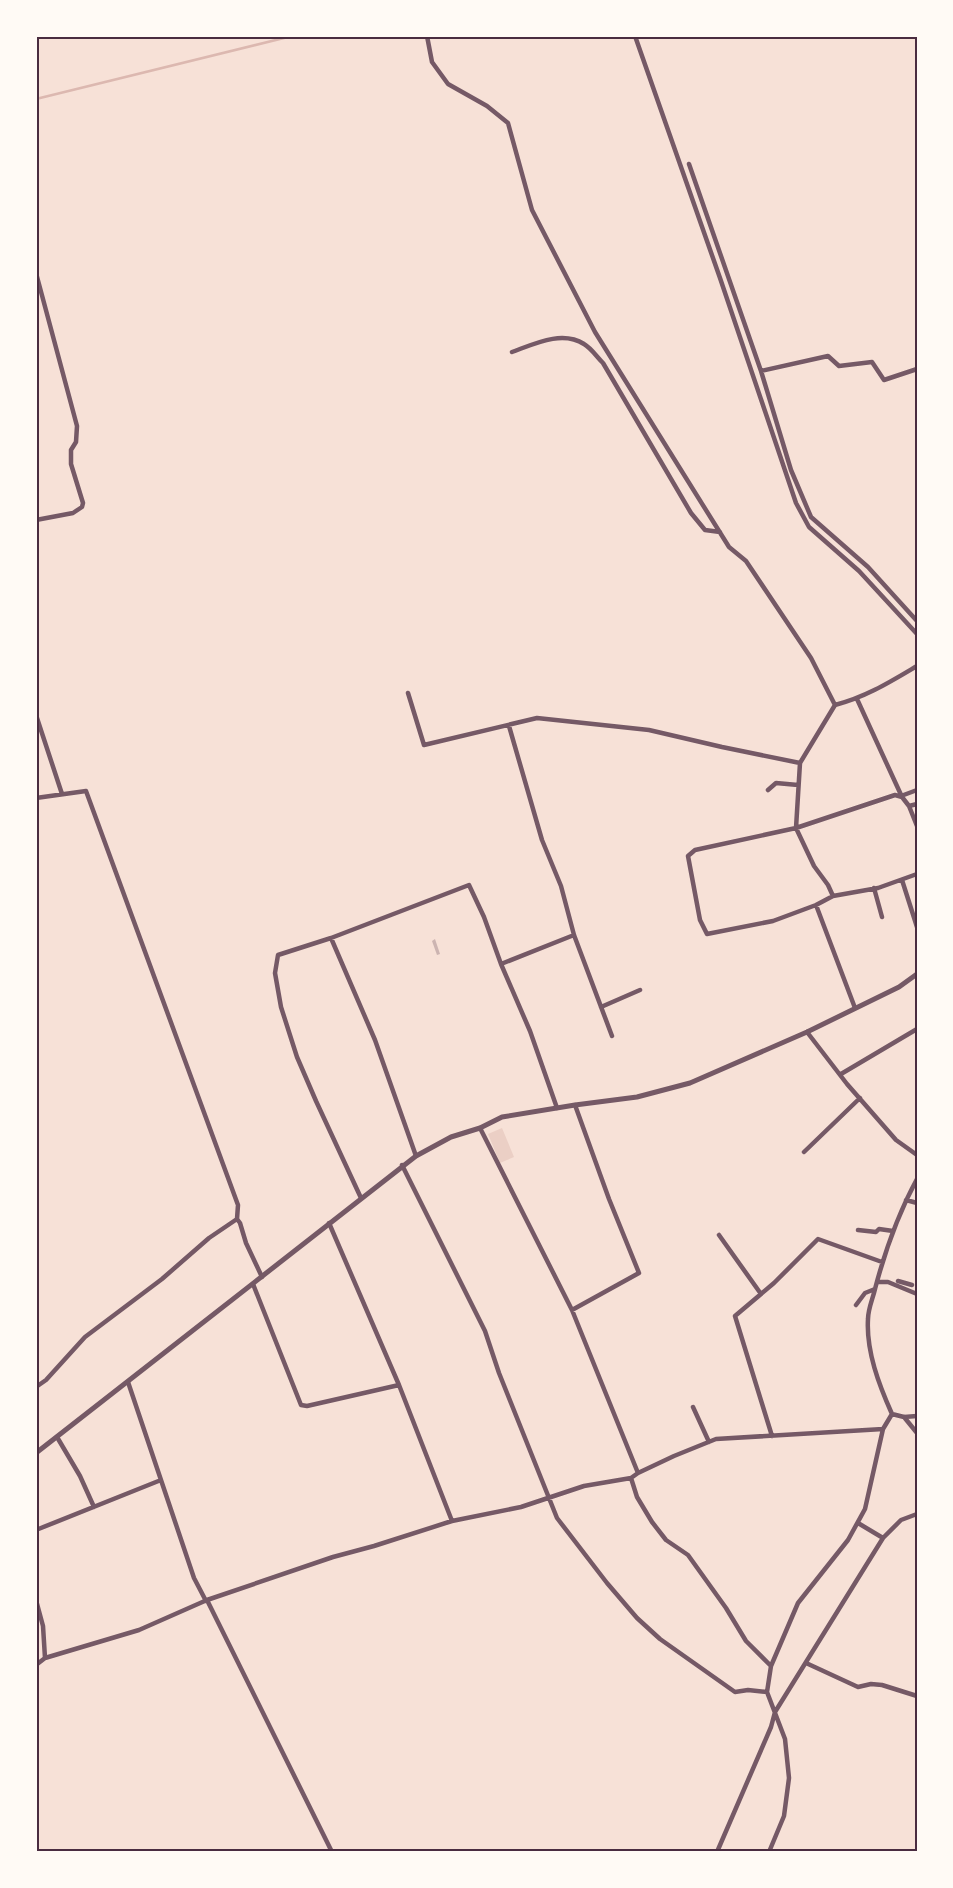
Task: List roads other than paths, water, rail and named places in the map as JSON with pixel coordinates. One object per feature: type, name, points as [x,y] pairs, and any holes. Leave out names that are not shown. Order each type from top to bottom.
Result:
[{"type":"street","points":[[428,36],[432,62],[448,84],[487,106],[508,123],[532,210],[595,332],[729,547],[746,561],[811,658],[835,704]]},
{"type":"street","points":[[635,36],[720,278],[796,504],[809,527],[859,571],[917,634]]},
{"type":"street","points":[[689,164],[761,371],[791,470],[811,517],[868,567],[917,621]]},
{"type":"street","points":[[36,273],[77,426],[76,442],[71,450],[71,464],[83,503],[82,508],[73,513],[36,520]]},
{"type":"street","points":[[512,352],[543,341],[566,338],[584,344],[604,363],[691,513],[705,530],[720,532]]},
{"type":"street","points":[[761,371],[828,356],[839,366],[872,362],[884,380],[917,369]]},
{"type":"street","points":[[832,896],[828,885],[814,866],[796,828],[800,763],[835,704],[857,699],[917,666]]},
{"type":"street","points":[[408,693],[424,745],[537,718],[649,730],[800,763]]},
{"type":"street","points":[[857,699],[917,826]]},
{"type":"street","points":[[36,715],[62,794]]},
{"type":"street","points":[[509,726],[542,840],[561,886],[574,935],[612,1036]]},
{"type":"street","points":[[768,790],[776,784],[798,785]]},
{"type":"street","points":[[917,790],[902,797],[894,795],[796,828],[696,850],[688,856],[700,920],[707,934],[773,921],[816,905],[832,896],[874,888],[917,874]]},
{"type":"street","points":[[36,798],[86,791],[238,1205],[237,1219],[262,1277]]},
{"type":"street","points":[[909,806],[917,804]]},
{"type":"street","points":[[902,880],[917,927]]},
{"type":"street","points":[[361,1198],[297,1057],[281,1007],[275,973],[278,955],[331,938],[469,885],[484,917],[501,964],[530,1032],[557,1108]]},
{"type":"street","points":[[874,888],[882,917]]},
{"type":"street","points":[[816,905],[854,1008]]},
{"type":"street","points":[[501,964],[574,935]]},
{"type":"street","points":[[331,938],[375,1040],[416,1156]]},
{"type":"street","points":[[36,1453],[262,1277],[329,1222],[416,1156],[451,1137],[480,1128],[502,1118],[575,1105],[637,1097],[690,1083],[807,1032],[899,987],[917,974]]},
{"type":"street","points":[[601,1008],[640,990]]},
{"type":"street","points":[[840,1074],[917,1029]]},
{"type":"street","points":[[807,1032],[896,1140],[917,1155]]},
{"type":"street","points":[[804,1152],[860,1098]]},
{"type":"street","points":[[572,1310],[639,1273],[609,1199],[575,1105]]},
{"type":"street","points":[[480,1128],[572,1310],[638,1472]]},
{"type":"street","points":[[402,1165],[485,1331],[499,1373],[557,1518],[637,1618],[660,1639],[735,1692],[748,1690],[767,1692]]},
{"type":"street","points":[[892,1414],[879,1381],[869,1344],[868,1318],[882,1262],[906,1200],[917,1179]]},
{"type":"street","points":[[906,1200],[917,1203]]},
{"type":"street","points":[[36,1387],[46,1380],[85,1337],[162,1279],[209,1238],[237,1219]]},
{"type":"street","points":[[329,1222],[400,1385],[452,1521]]},
{"type":"street","points":[[858,1230],[893,1231]]},
{"type":"street","points":[[719,1235],[762,1294]]},
{"type":"street","points":[[772,1436],[735,1316],[762,1294],[818,1240],[882,1262]]},
{"type":"street","points":[[898,1281],[915,1285]]},
{"type":"street","points":[[877,1282],[888,1282],[917,1294]]},
{"type":"street","points":[[253,1284],[301,1405],[307,1406],[400,1385]]},
{"type":"street","points":[[907,1290],[915,1285]]},
{"type":"street","points":[[856,1305],[864,1293],[875,1288]]},
{"type":"street","points":[[128,1382],[194,1578],[332,1852]]},
{"type":"street","points":[[693,1407],[708,1442]]},
{"type":"street","points":[[892,1414],[904,1417],[917,1416]]},
{"type":"street","points":[[769,1852],[784,1816],[789,1778],[785,1739],[767,1692],[771,1666],[798,1603],[848,1540],[865,1509],[883,1429],[892,1414]]},
{"type":"street","points":[[904,1417],[917,1433]]},
{"type":"street","points":[[36,1665],[45,1658],[139,1630],[207,1601],[333,1557],[452,1521],[520,1507],[584,1486],[631,1478],[638,1472],[716,1439],[883,1429]]},
{"type":"street","points":[[57,1437],[80,1476],[94,1506]]},
{"type":"street","points":[[631,1478],[637,1497],[652,1522],[666,1540],[688,1555],[726,1608],[746,1642],[771,1666]]},
{"type":"street","points":[[36,1530],[161,1480]]},
{"type":"street","points":[[717,1852],[771,1727],[775,1712],[883,1538],[901,1520],[917,1514]]},
{"type":"street","points":[[858,1523],[883,1538]]},
{"type":"street","points":[[36,1600],[43,1626],[45,1658]]},
{"type":"street","points":[[806,1663],[858,1687],[871,1684],[882,1685],[917,1696]]},
{"type":"waterway","points":[[36,99],[292,36]]}]
